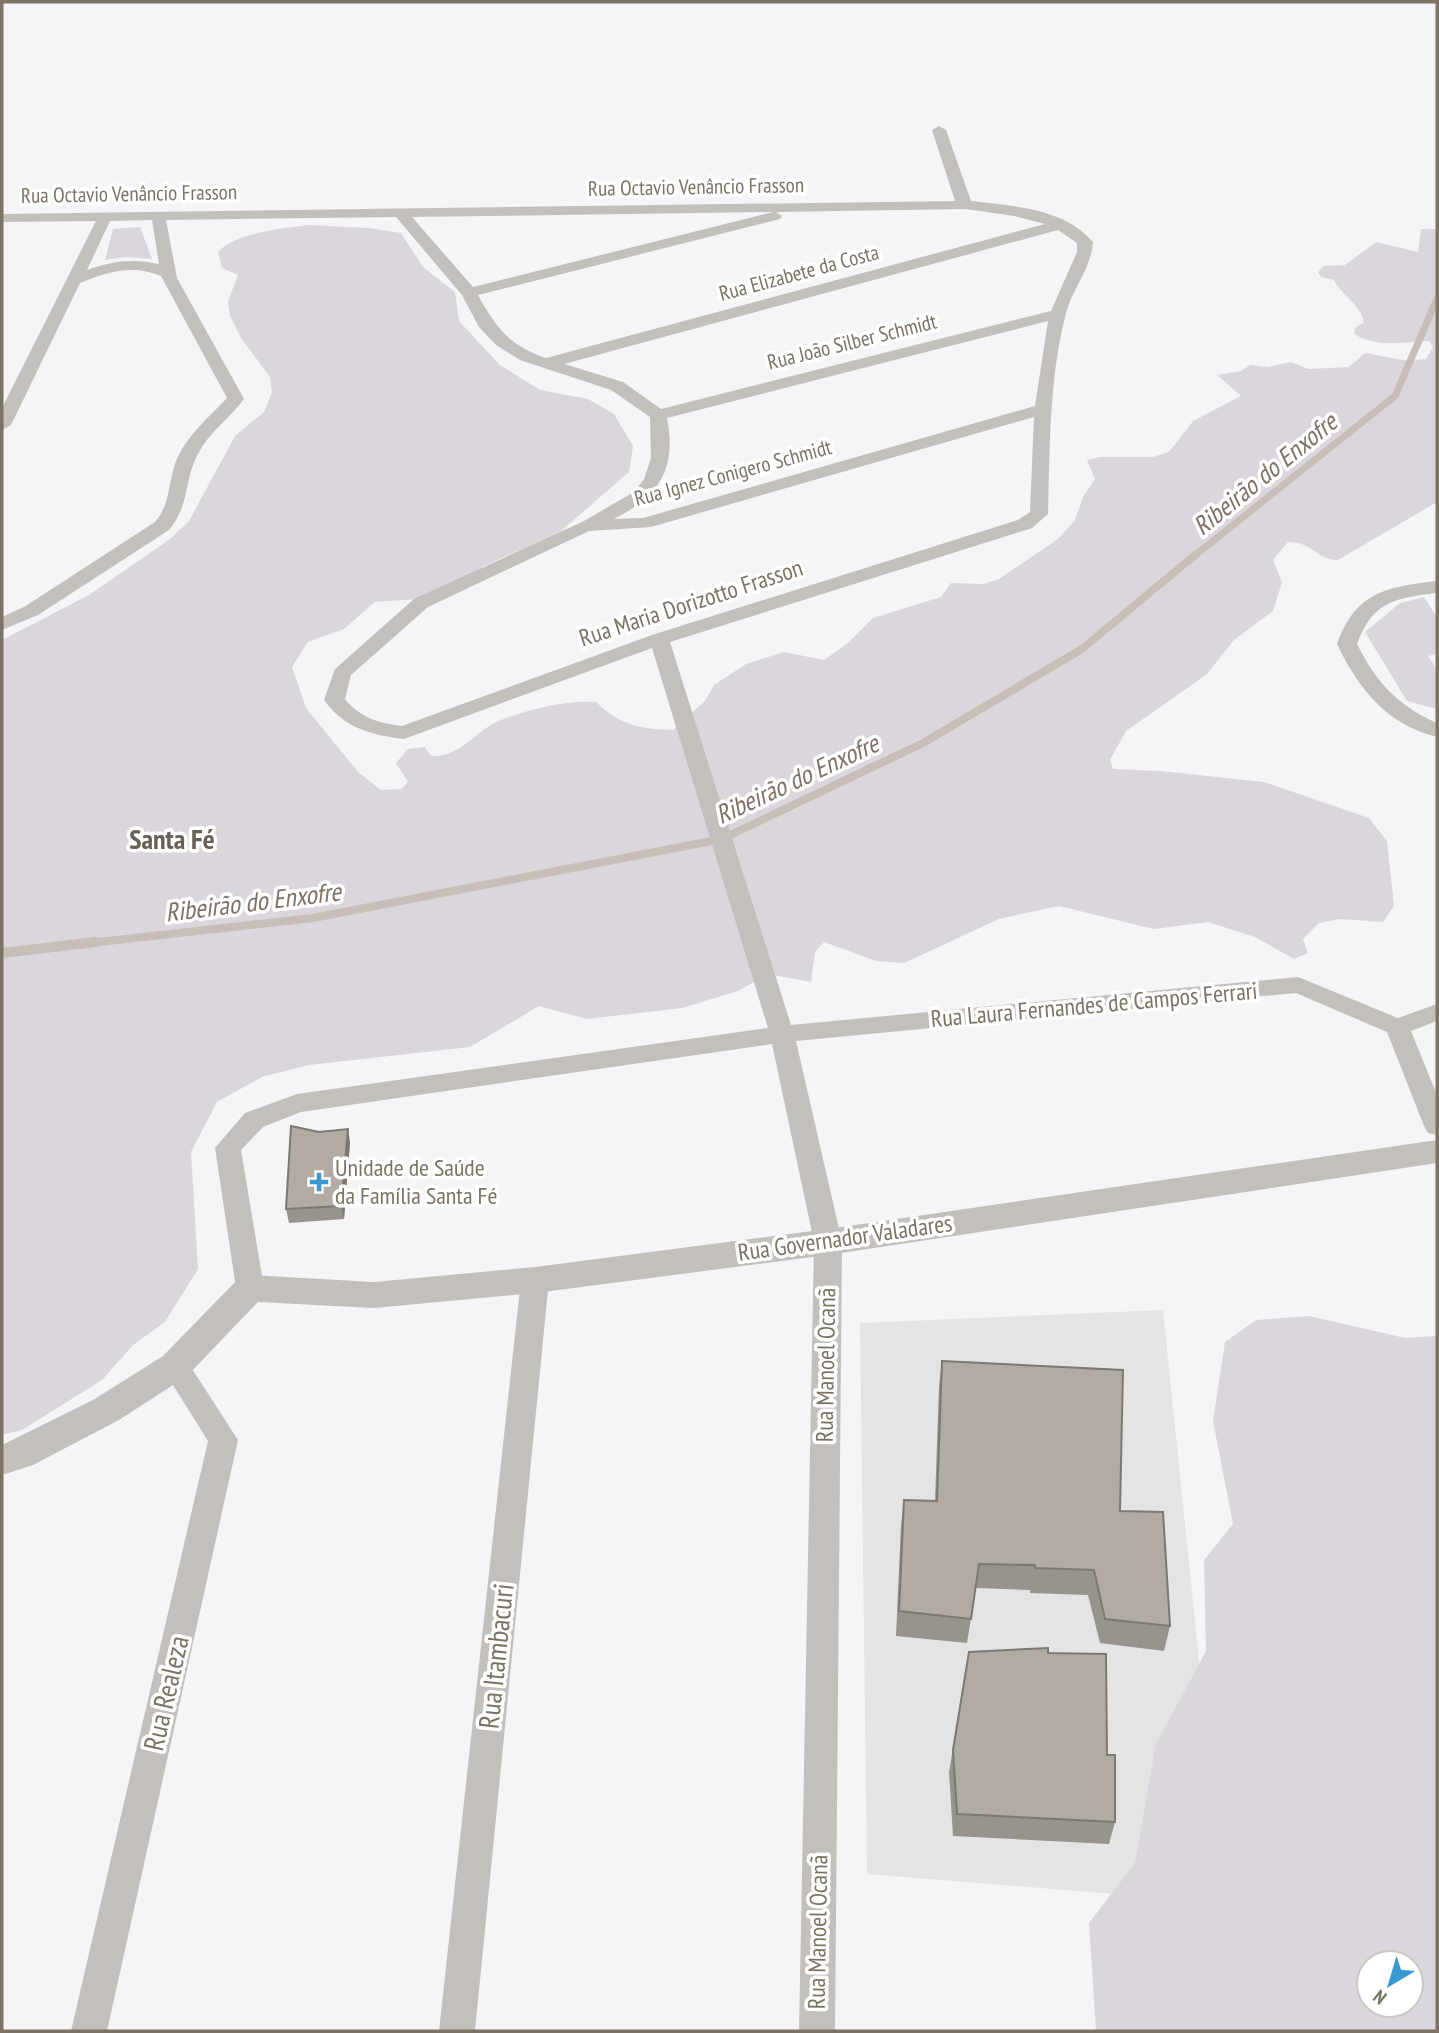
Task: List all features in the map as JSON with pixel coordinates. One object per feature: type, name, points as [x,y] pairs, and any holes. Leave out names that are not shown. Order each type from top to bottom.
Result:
[{"type":"street","points":[[939,130],[960,198],[966,205]]},
{"type":"street","name":"Rua Octavio Venâncio Frasson","points":[[2,218],[966,205],[1027,213],[1063,224]]},
{"type":"street","points":[[469,293],[813,207]]},
{"type":"street","points":[[398,211],[469,293],[487,327],[502,342],[526,357],[617,386],[658,415],[662,433],[660,457],[648,488],[639,497],[586,526]]},
{"type":"street","points":[[2,624],[31,611],[162,527],[175,512],[184,464],[198,438],[236,399],[168,273],[158,215]]},
{"type":"street","points":[[2,425],[106,216]]},
{"type":"street","points":[[1041,410],[1057,314],[1085,254],[1085,242],[1063,224]]},
{"type":"street","name":"Rua Elizabete da Costa","points":[[547,363],[1063,224]]},
{"type":"street","points":[[74,280],[118,264],[152,266],[168,273]]},
{"type":"street","name":"Rua João Silber Schmidt","points":[[658,415],[1057,314]]},
{"type":"street","name":"Rua Maria Dorizotto Frasson","points":[[375,729],[404,733],[659,639],[1025,524],[1040,514],[1041,410]]},
{"type":"street","name":"Rua Ignez Conigero Schmidt","points":[[375,729],[347,717],[334,700],[342,673],[421,603],[586,526],[644,523],[1041,410]]},
{"type":"street","points":[[1437,587],[1394,592],[1365,609],[1352,628],[1347,644],[1356,665],[1378,697],[1407,719],[1437,731]]},
{"type":"street","name":"Rua Manoel Ocanã","points":[[659,639],[782,1034],[828,1242],[817,2031]]},
{"type":"street","name":"Rua Laura Fernandes de Campos Ferrari","points":[[250,1289],[228,1148],[254,1120],[297,1103],[782,1034],[1298,985],[1398,1027]]},
{"type":"street","points":[[1437,1012],[1398,1027],[1437,1126]]},
{"type":"street","name":"Rua Governador Valadares","points":[[250,1289],[374,1295],[535,1280],[828,1242],[1437,1151]]},
{"type":"street","name":"Rua Itambacuri","points":[[457,2031],[535,1280]]},
{"type":"street","points":[[2,1460],[20,1454],[106,1410],[175,1366],[250,1289]]},
{"type":"street","name":"Rua Realeza","points":[[89,2031],[223,1440],[175,1366]]},
{"type":"shaded area","points":[[309,225],[369,228],[401,233],[423,267],[455,292],[459,321],[500,365],[540,390],[588,399],[614,414],[633,446],[629,472],[560,532],[484,566],[431,598],[375,602],[344,629],[308,642],[292,667],[306,708],[358,772],[381,790],[401,789],[408,782],[396,763],[408,749],[425,747],[431,756],[442,755],[460,748],[492,724],[548,706],[596,702],[622,721],[673,730],[705,701],[714,685],[746,664],[784,652],[824,660],[848,643],[873,618],[941,597],[951,583],[983,584],[999,579],[1058,539],[1075,520],[1083,497],[1095,479],[1087,460],[1100,457],[1153,457],[1169,452],[1193,421],[1241,396],[1217,375],[1241,371],[1250,365],[1268,367],[1291,362],[1308,369],[1349,367],[1365,353],[1408,361],[1426,359],[1433,347],[1429,341],[1381,343],[1354,334],[1355,328],[1364,322],[1359,310],[1334,280],[1321,277],[1318,272],[1324,266],[1345,265],[1376,242],[1418,252],[1421,229],[1437,229],[1437,502],[1338,560],[1324,557],[1303,545],[1288,542],[1273,560],[1282,582],[1273,611],[1234,640],[1206,675],[1126,731],[1110,760],[1113,769],[1264,782],[1369,818],[1387,841],[1394,906],[1383,922],[1340,919],[1319,923],[1303,939],[1308,953],[1294,959],[1255,937],[1208,922],[1154,929],[1059,906],[999,919],[904,963],[876,961],[824,942],[815,952],[811,982],[768,974],[738,991],[682,1008],[587,1019],[539,1006],[470,1047],[309,1065],[262,1077],[217,1102],[191,1152],[198,1269],[165,1322],[133,1345],[102,1380],[22,1430],[2,1435],[2,640],[89,595],[170,539],[189,521],[235,436],[264,412],[272,392],[270,377],[241,338],[230,316],[228,301],[238,275],[222,268],[218,252],[235,240],[247,236]]},
{"type":"shaded area","points":[[140,227],[152,259],[124,257],[105,260],[113,229]]},
{"type":"shaded area","points":[[1424,597],[1437,617],[1437,654],[1428,656],[1437,669],[1437,709],[1407,701],[1365,632],[1400,603]]},
{"type":"shaded area","points":[[1163,1310],[1224,1903],[867,1874],[860,1323]]},
{"type":"shaded area","points":[[1309,1316],[1405,1338],[1437,1336],[1437,2031],[1096,2031],[1089,1923],[1135,1863],[1156,1744],[1206,1651],[1204,1560],[1233,1524],[1213,1421],[1225,1342],[1256,1320]]},
{"type":"building","name":"Unidade de Saúde da Família Santa Fé","points":[[291,1126],[319,1132],[348,1129],[341,1206],[286,1209]]},
{"type":"building","points":[[942,1361],[1123,1370],[1120,1511],[1163,1512],[1170,1626],[1105,1619],[1094,1570],[1035,1568],[1035,1565],[979,1564],[971,1619],[899,1611],[904,1500],[937,1501]]},
{"type":"building","points":[[1048,1648],[1048,1653],[1106,1654],[1107,1755],[1115,1755],[1115,1822],[957,1814],[953,1750],[969,1652]]},
{"type":"waterway","name":"Ribeirão do Enxofre","points":[[1193,557],[1395,396],[1437,299]]},
{"type":"waterway","name":"Ribeirão do Enxofre","points":[[81,944],[313,918],[722,839],[923,743],[1082,649],[1195,555]]},
{"type":"waterway","name":"Ribeirão do Enxofre","points":[[2,953],[96,942]]},
{"type":"place","name":"Unidade de Saúde da Família Santa Fé","points":[[319,1182]]},
{"type":"district","name":"Santa Fé","points":[[172,839]]}]
